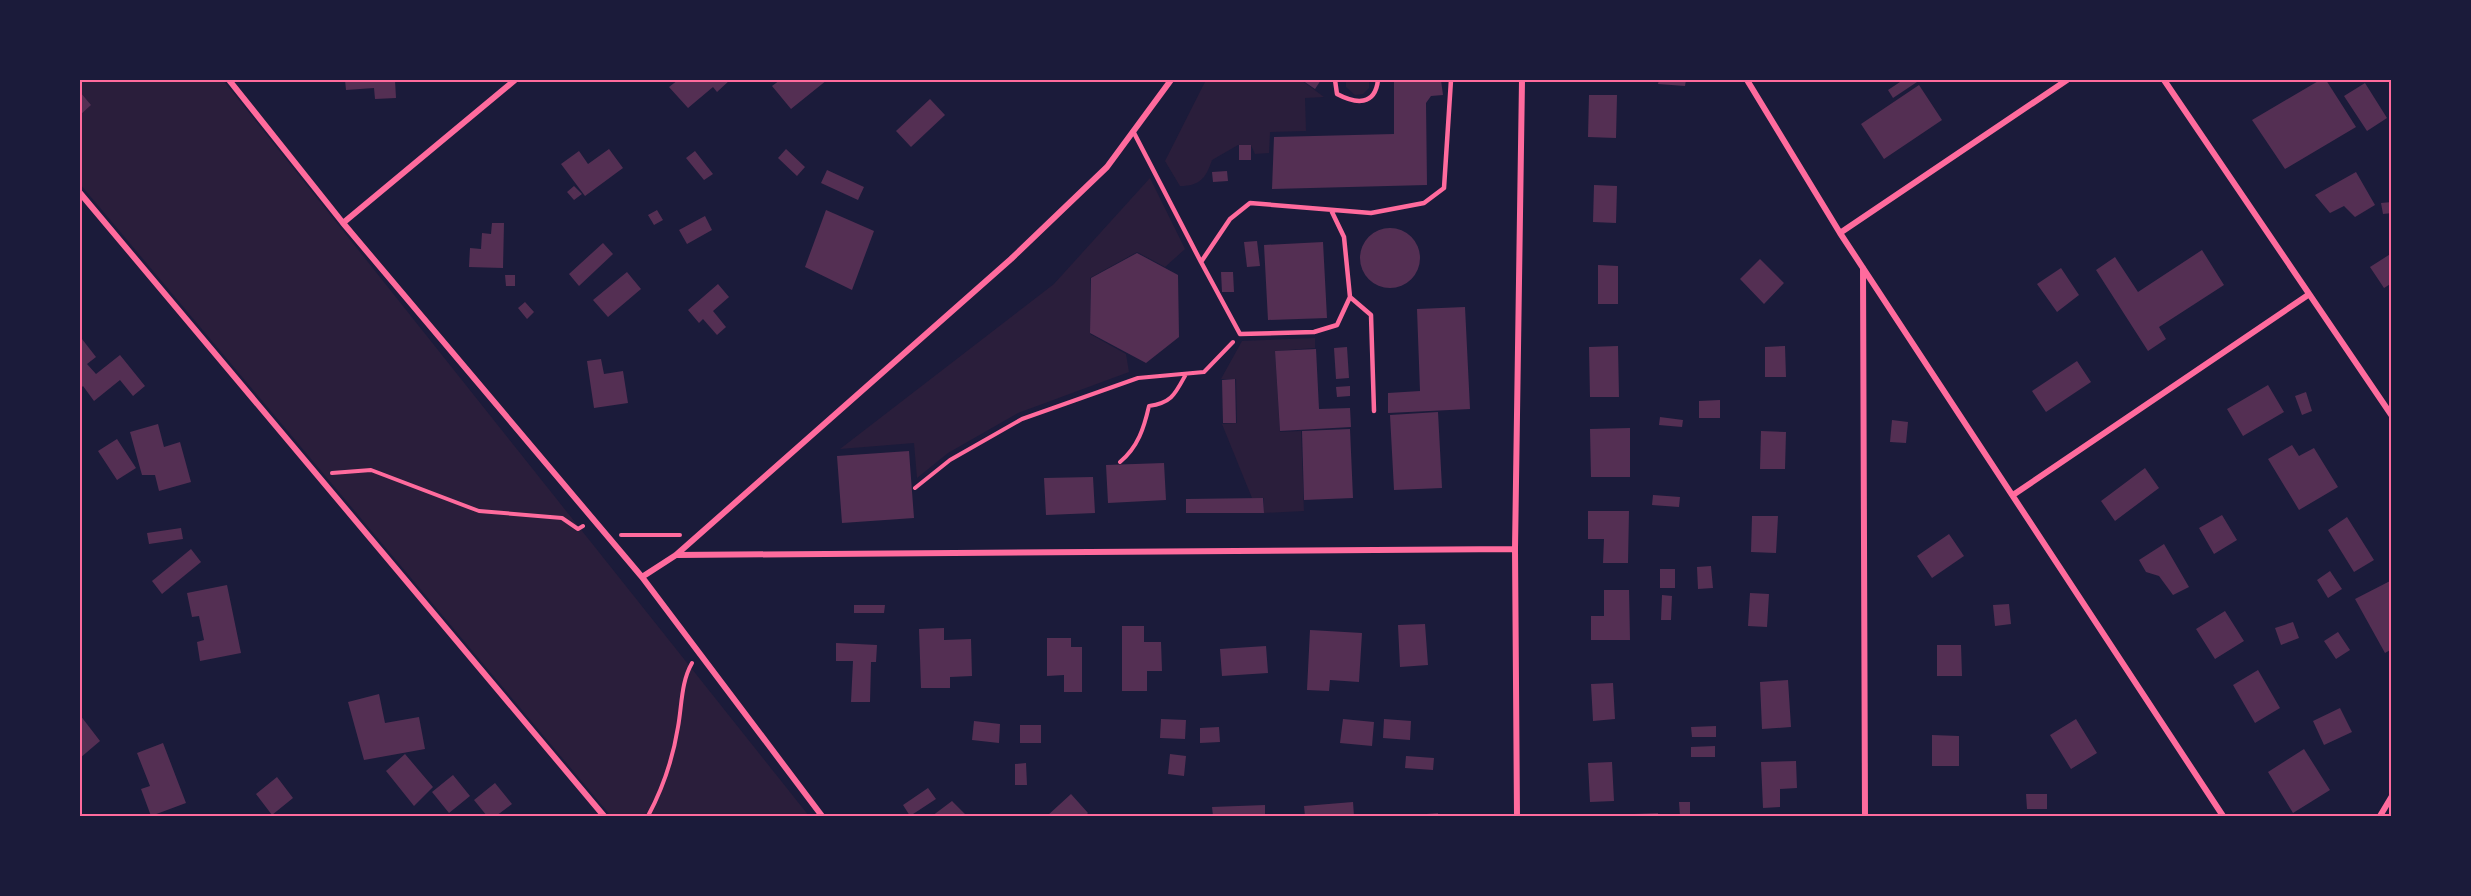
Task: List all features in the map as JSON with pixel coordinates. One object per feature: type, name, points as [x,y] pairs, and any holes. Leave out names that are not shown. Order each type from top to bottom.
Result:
[{"type":"street","points":[[229,80],[343,222],[642,577],[822,816]]},
{"type":"street","points":[[343,222],[515,80]]},
{"type":"street","points":[[642,577],[676,555],[1011,259],[1107,167],[1171,80]]},
{"type":"street","points":[[1516,816],[1515,549],[1522,80]]},
{"type":"street","points":[[1747,80],[1840,233],[2223,816]]},
{"type":"street","points":[[1840,233],[2067,80]]},
{"type":"street","points":[[2164,80],[2391,416]]},
{"type":"street","points":[[80,193],[604,816]]},
{"type":"street","points":[[1863,268],[1865,816]]},
{"type":"street","points":[[2013,495],[2308,295]]},
{"type":"street","points":[[676,555],[1515,549]]},
{"type":"street","points":[[2380,816],[2391,796]]},
{"type":"lane","points":[[1335,80],[1337,94],[1351,102],[1364,101],[1372,96],[1378,80]]},
{"type":"lane","points":[[1202,262],[1230,219],[1250,202],[1332,212],[1371,213],[1424,202],[1444,188],[1451,80]]},
{"type":"lane","points":[[1133,131],[1240,334],[1314,332],[1337,325],[1350,297],[1344,237],[1332,212]]},
{"type":"lane","points":[[1350,297],[1371,315],[1374,411]]},
{"type":"path","points":[[915,488],[950,460],[1022,419],[1138,378],[1204,372],[1240,334]]},
{"type":"path","points":[[1120,462],[1133,451],[1145,424],[1149,406],[1165,404],[1175,393],[1185,374]]},
{"type":"path","points":[[317,474],[371,470],[479,511],[562,518],[578,529],[595,521]]},
{"type":"path","points":[[606,535],[699,535]]},
{"type":"path","points":[[648,816],[662,790],[678,728],[685,674],[698,651]]},
{"type":"shaded area","points":[[80,80],[223,80],[809,816],[611,816],[80,184]]},
{"type":"shaded area","points":[[1206,80],[1301,80],[1324,97],[1305,98],[1306,131],[1270,132],[1269,153],[1255,154],[1251,145],[1238,145],[1212,160],[1205,176],[1197,183],[1180,186],[1165,161]]},
{"type":"shaded area","points":[[1346,80],[1369,80],[1369,88],[1363,94],[1355,95],[1346,87]]},
{"type":"shaded area","points":[[1150,178],[1185,249],[1165,267],[1137,252],[1090,278],[1090,334],[1126,354],[1129,372],[1018,413],[948,453],[917,478],[914,443],[840,449],[1054,284]]},
{"type":"shaded area","points":[[1315,338],[1315,348],[1275,351],[1280,432],[1301,431],[1304,511],[1264,513],[1264,498],[1252,498],[1222,424],[1237,423],[1236,379],[1221,379],[1242,341]]},
{"type":"building","points":[[345,80],[395,80],[396,98],[375,99],[374,88],[346,90]]},
{"type":"building","points":[[678,80],[730,80],[717,92],[713,87],[688,108],[669,87]]},
{"type":"building","points":[[780,80],[827,80],[791,109],[772,86]]},
{"type":"building","points":[[1302,80],[1321,80],[1315,89]]},
{"type":"building","points":[[1394,80],[1441,80],[1443,95],[1431,96],[1426,103],[1427,185],[1272,189],[1274,137],[1394,134]]},
{"type":"building","points":[[1659,80],[1686,80],[1685,86],[1658,84]]},
{"type":"building","points":[[1903,80],[1917,82],[1893,98],[1888,90]]},
{"type":"building","points":[[2320,80],[2326,80],[2356,127],[2285,169],[2252,120]]},
{"type":"building","points":[[2365,83],[2387,118],[2367,131],[2344,96]]},
{"type":"building","points":[[1919,85],[1942,120],[1884,159],[1861,124]]},
{"type":"building","points":[[80,92],[91,105],[80,115]]},
{"type":"building","points":[[1589,95],[1617,95],[1616,138],[1588,137]]},
{"type":"building","points":[[930,99],[945,115],[911,147],[896,131]]},
{"type":"building","points":[[1239,145],[1251,145],[1251,160],[1239,160]]},
{"type":"building","points":[[609,149],[623,168],[585,196],[561,164],[579,151],[588,164]]},
{"type":"building","points":[[786,149],[805,167],[797,176],[778,158]]},
{"type":"building","points":[[695,151],[713,174],[704,180],[686,158]]},
{"type":"building","points":[[827,170],[864,187],[858,200],[821,183]]},
{"type":"building","points":[[1227,171],[1228,181],[1213,182],[1212,172]]},
{"type":"building","points":[[2356,172],[2375,205],[2355,217],[2344,206],[2330,213],[2315,195]]},
{"type":"building","points":[[1594,185],[1617,186],[1616,223],[1593,222]]},
{"type":"building","points":[[574,186],[582,194],[574,200],[567,192]]},
{"type":"building","points":[[2392,202],[2392,213],[2383,214],[2381,203]]},
{"type":"building","points":[[657,210],[663,220],[654,225],[648,215]]},
{"type":"building","points":[[826,210],[874,231],[852,290],[805,267]]},
{"type":"building","points":[[705,216],[712,230],[687,244],[679,230]]},
{"type":"building","points":[[492,223],[504,223],[503,268],[469,267],[470,248],[481,249],[482,233],[491,234]]},
{"type":"building","points":[[1390,228],[1411,237],[1420,258],[1411,279],[1390,288],[1369,279],[1360,258],[1369,237]]},
{"type":"building","points":[[1257,241],[1260,266],[1247,267],[1244,242]]},
{"type":"building","points":[[1323,242],[1327,318],[1268,320],[1264,245]]},
{"type":"building","points":[[603,243],[613,254],[579,286],[569,274]]},
{"type":"building","points":[[2202,250],[2224,285],[2159,327],[2166,339],[2148,351],[2096,270],[2115,257],[2138,292]]},
{"type":"building","points":[[1137,253],[1178,275],[1179,337],[1146,363],[1090,333],[1091,278]]},
{"type":"building","points":[[2392,253],[2392,283],[2384,288],[2370,267]]},
{"type":"building","points":[[1760,259],[1784,283],[1764,304],[1740,279]]},
{"type":"building","points":[[1598,265],[1618,266],[1618,304],[1598,304]]},
{"type":"building","points":[[2061,268],[2079,295],[2057,312],[2037,284]]},
{"type":"building","points":[[627,272],[641,289],[608,317],[593,300]]},
{"type":"building","points":[[1221,272],[1233,272],[1234,292],[1222,292]]},
{"type":"building","points":[[505,275],[515,275],[515,286],[506,286]]},
{"type":"building","points":[[718,284],[729,297],[713,311],[726,327],[717,335],[703,319],[699,323],[688,310]]},
{"type":"building","points":[[525,302],[534,312],[527,319],[518,308]]},
{"type":"building","points":[[1465,307],[1470,409],[1388,413],[1388,393],[1420,391],[1417,309]]},
{"type":"building","points":[[82,339],[96,357],[87,364],[96,374],[120,355],[145,386],[133,396],[120,380],[94,401],[83,386],[80,389],[80,341]]},
{"type":"building","points":[[1618,346],[1619,397],[1590,397],[1589,347]]},
{"type":"building","points":[[1785,346],[1786,377],[1765,377],[1765,347]]},
{"type":"building","points":[[1347,347],[1349,378],[1336,379],[1334,348]]},
{"type":"building","points":[[1316,349],[1319,409],[1350,408],[1351,427],[1280,431],[1275,351]]},
{"type":"building","points":[[601,359],[604,374],[623,371],[628,403],[594,408],[587,361]]},
{"type":"building","points":[[2077,361],[2091,382],[2046,412],[2032,391]]},
{"type":"building","points":[[1235,379],[1236,423],[1223,423],[1222,380]]},
{"type":"building","points":[[2268,385],[2284,412],[2243,436],[2227,409]]},
{"type":"building","points":[[1350,386],[1350,396],[1337,397],[1336,387]]},
{"type":"building","points":[[2306,392],[2312,411],[2302,415],[2295,396]]},
{"type":"building","points":[[1720,400],[1720,418],[1699,418],[1699,401]]},
{"type":"building","points":[[1438,412],[1442,488],[1394,490],[1390,415]]},
{"type":"building","points":[[1660,417],[1683,420],[1682,427],[1659,425]]},
{"type":"building","points":[[1892,420],[1908,422],[1906,443],[1890,442]]},
{"type":"building","points":[[158,424],[164,447],[180,442],[191,482],[159,491],[155,475],[142,475],[130,432]]},
{"type":"building","points":[[1630,428],[1630,477],[1591,477],[1590,429]]},
{"type":"building","points":[[1350,429],[1353,498],[1304,500],[1302,431]]},
{"type":"building","points":[[1761,431],[1786,432],[1785,469],[1760,469]]},
{"type":"building","points":[[117,439],[136,468],[117,480],[98,451]]},
{"type":"building","points":[[2292,445],[2299,456],[2314,448],[2338,487],[2299,510],[2268,459]]},
{"type":"building","points":[[909,451],[914,518],[842,523],[837,456]]},
{"type":"building","points":[[1164,463],[1166,500],[1108,503],[1106,465]]},
{"type":"building","points":[[2145,468],[2159,488],[2115,521],[2101,501]]},
{"type":"building","points":[[1093,477],[1095,513],[1046,515],[1044,478]]},
{"type":"building","points":[[1653,495],[1680,497],[1679,507],[1652,505]]},
{"type":"building","points":[[1263,498],[1264,513],[1186,513],[1186,499]]},
{"type":"building","points":[[1588,511],[1629,511],[1628,563],[1603,563],[1604,539],[1588,539]]},
{"type":"building","points":[[2222,515],[2237,540],[2214,554],[2199,528]]},
{"type":"building","points":[[1752,516],[1778,516],[1776,553],[1751,552]]},
{"type":"building","points":[[2347,517],[2374,560],[2354,572],[2328,530]]},
{"type":"building","points":[[181,528],[183,539],[149,544],[147,533]]},
{"type":"building","points":[[1949,534],[1964,556],[1932,578],[1917,556]]},
{"type":"building","points":[[2164,544],[2189,587],[2173,595],[2159,576],[2146,572],[2139,560]]},
{"type":"building","points":[[191,549],[201,562],[162,594],[152,581]]},
{"type":"building","points":[[1711,566],[1713,588],[1698,589],[1697,567]]},
{"type":"building","points":[[1660,569],[1675,569],[1675,588],[1660,588]]},
{"type":"building","points":[[2330,571],[2342,589],[2328,598],[2317,580]]},
{"type":"building","points":[[2392,580],[2392,649],[2385,653],[2355,599]]},
{"type":"building","points":[[227,585],[241,653],[200,661],[197,642],[204,640],[199,616],[192,617],[187,593]]},
{"type":"building","points":[[1604,590],[1629,590],[1630,640],[1591,640],[1591,616],[1604,616]]},
{"type":"building","points":[[1750,593],[1769,594],[1767,627],[1748,626]]},
{"type":"building","points":[[1662,595],[1672,596],[1671,620],[1661,620]]},
{"type":"building","points":[[2009,604],[2011,624],[1995,626],[1993,605]]},
{"type":"building","points":[[854,605],[885,605],[884,613],[854,613]]},
{"type":"building","points":[[2225,611],[2244,641],[2215,659],[2196,629]]},
{"type":"building","points":[[2293,622],[2299,638],[2281,645],[2275,628]]},
{"type":"building","points":[[1425,624],[1428,665],[1400,667],[1398,625]]},
{"type":"building","points":[[1122,626],[1144,626],[1144,642],[1161,642],[1162,671],[1147,671],[1147,691],[1122,691]]},
{"type":"building","points":[[944,628],[944,640],[971,639],[972,676],[950,677],[950,688],[921,688],[919,629]]},
{"type":"building","points":[[1310,630],[1362,633],[1359,682],[1330,680],[1329,691],[1307,690]]},
{"type":"building","points":[[2338,632],[2350,650],[2336,659],[2324,641]]},
{"type":"building","points":[[1047,638],[1071,638],[1071,647],[1082,647],[1082,692],[1064,692],[1064,675],[1047,676]]},
{"type":"building","points":[[836,643],[877,645],[876,662],[871,662],[870,702],[851,702],[853,661],[836,661]]},
{"type":"building","points":[[1937,645],[1961,645],[1962,676],[1937,676]]},
{"type":"building","points":[[1266,646],[1268,673],[1222,676],[1220,649]]},
{"type":"building","points":[[2258,670],[2280,708],[2255,723],[2233,685]]},
{"type":"building","points":[[1788,680],[1791,727],[1762,729],[1760,682]]},
{"type":"building","points":[[1613,683],[1615,719],[1593,721],[1591,684]]},
{"type":"building","points":[[379,694],[385,723],[419,717],[425,749],[364,760],[348,702]]},
{"type":"building","points":[[2340,708],[2352,732],[2324,745],[2313,721]]},
{"type":"building","points":[[80,715],[100,741],[80,758]]},
{"type":"building","points":[[1161,719],[1186,720],[1185,739],[1160,738]]},
{"type":"building","points":[[1343,719],[1374,722],[1372,746],[1340,743]]},
{"type":"building","points":[[1384,719],[1411,721],[1410,740],[1383,738]]},
{"type":"building","points":[[2076,719],[2097,753],[2071,769],[2050,735]]},
{"type":"building","points":[[974,721],[1000,724],[999,743],[972,740]]},
{"type":"building","points":[[1020,725],[1041,725],[1041,743],[1020,743]]},
{"type":"building","points":[[1716,726],[1716,737],[1692,737],[1691,727]]},
{"type":"building","points":[[1219,727],[1220,742],[1200,743],[1200,728]]},
{"type":"building","points":[[1932,735],[1959,736],[1959,766],[1932,766]]},
{"type":"building","points":[[163,743],[186,803],[151,816],[141,789],[150,786],[137,753]]},
{"type":"building","points":[[1715,746],[1715,757],[1691,757],[1691,747]]},
{"type":"building","points":[[2304,749],[2330,790],[2293,813],[2268,772]]},
{"type":"building","points":[[405,754],[433,787],[414,806],[386,771]]},
{"type":"building","points":[[1170,754],[1186,756],[1184,776],[1168,774]]},
{"type":"building","points":[[1406,756],[1434,758],[1433,770],[1405,768]]},
{"type":"building","points":[[1796,761],[1797,788],[1780,789],[1780,807],[1763,808],[1761,762]]},
{"type":"building","points":[[1612,762],[1614,801],[1590,802],[1588,763]]},
{"type":"building","points":[[1026,763],[1027,785],[1015,785],[1015,764]]},
{"type":"building","points":[[453,775],[470,796],[449,813],[432,792]]},
{"type":"building","points":[[277,777],[293,798],[272,815],[256,794]]},
{"type":"building","points":[[495,783],[512,804],[496,816],[487,816],[474,800]]},
{"type":"building","points":[[928,788],[936,799],[910,816],[903,805]]},
{"type":"building","points":[[1071,794],[1088,813],[1085,816],[1047,816]]},
{"type":"building","points":[[2026,794],[2047,794],[2047,809],[2027,809]]},
{"type":"building","points":[[952,801],[967,816],[932,816]]},
{"type":"building","points":[[1353,802],[1354,816],[1305,816],[1304,806]]},
{"type":"building","points":[[1679,802],[1690,802],[1690,816],[1680,816]]},
{"type":"building","points":[[1265,805],[1265,816],[1213,816],[1212,807]]},
{"type":"building","points":[[1438,813],[1438,816],[1415,816],[1415,815]]},
{"type":"building","points":[[1658,813],[1658,816],[1634,816],[1634,814]]}]
